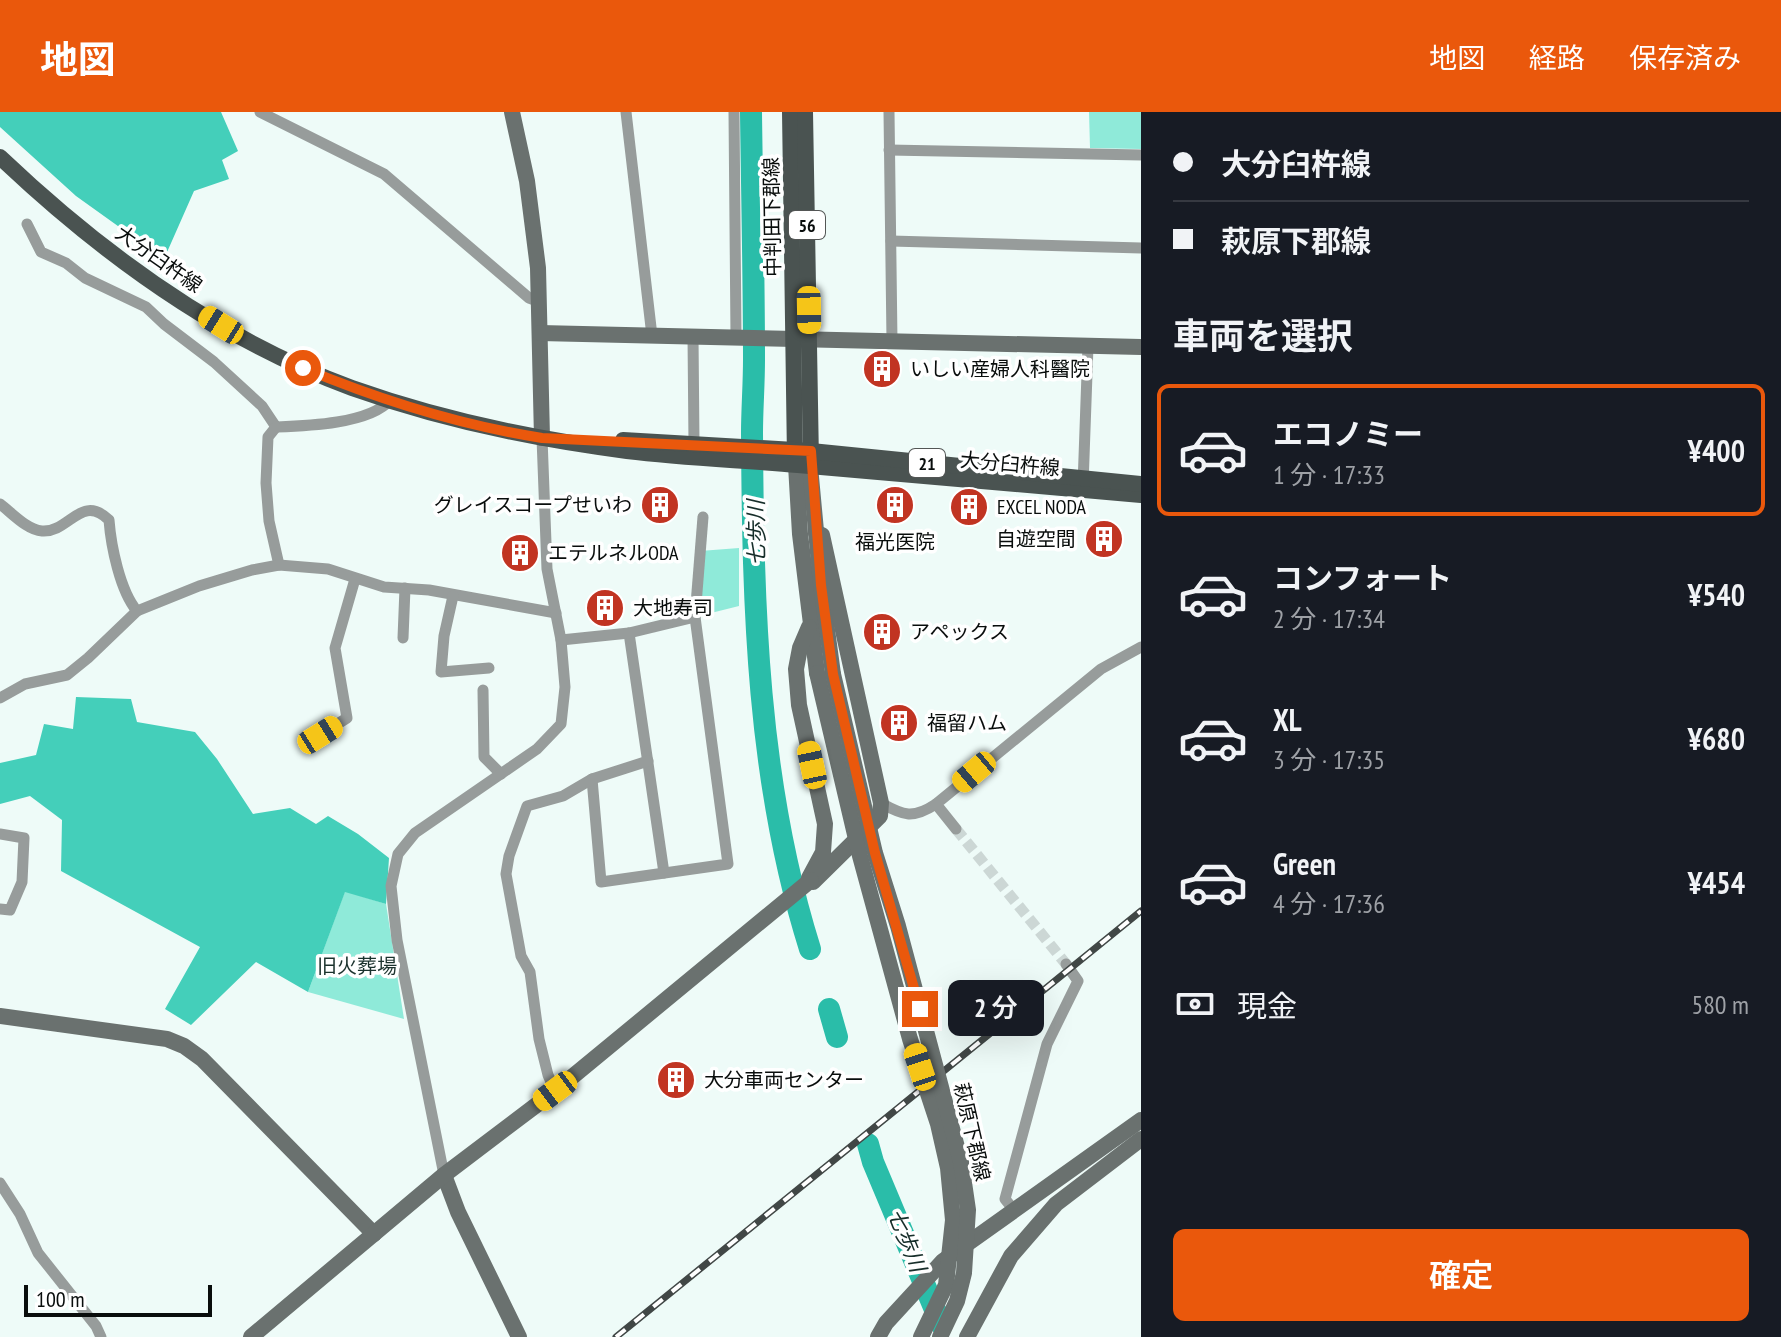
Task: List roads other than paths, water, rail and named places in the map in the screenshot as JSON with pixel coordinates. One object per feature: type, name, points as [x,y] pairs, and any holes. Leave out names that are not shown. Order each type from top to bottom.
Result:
[{"type":"main road","name":"中判田下郡線","points":[[790,112],[802,338]]},
{"type":"main road","name":"中判田下郡線","points":[[803,458],[805,112]]},
{"type":"main road","name":"大分臼杵線","points":[[0,157],[116,255],[221,325],[303,368],[390,400],[475,426],[628,451],[803,458],[1083,484],[1141,484]]},
{"type":"main road","name":"大分臼杵線","points":[[542,438],[694,444],[739,454]]},
{"type":"main road","name":"大分臼杵線","points":[[1083,484],[1141,495]]},
{"type":"street","points":[[260,112],[384,174],[529,298],[540,302]]},
{"type":"street","points":[[512,112],[531,204],[540,302],[547,569],[561,640],[565,687],[561,724],[537,749],[415,833],[398,854],[391,886],[397,940],[444,1175],[458,1212],[519,1337]]},
{"type":"street","points":[[626,112],[652,336]]},
{"type":"street","points":[[734,112],[737,337]]},
{"type":"street","points":[[889,112],[892,341]]},
{"type":"street","points":[[889,150],[1141,155]]},
{"type":"street","points":[[27,224],[41,252],[66,263],[85,278],[146,307],[262,406],[276,427]]},
{"type":"street","points":[[891,241],[1141,248]]},
{"type":"street","points":[[540,333],[1141,347]]},
{"type":"street","points":[[693,336],[694,444]]},
{"type":"street","points":[[1083,484],[1088,346]]},
{"type":"street","points":[[279,565],[269,521],[266,483],[268,437],[276,427],[315,426],[364,415],[382,409],[390,400]]},
{"type":"street","name":"萩原下郡線","points":[[803,458],[816,533],[825,674],[856,841],[948,1168],[953,1220],[946,1285],[921,1337]]},
{"type":"street","name":"萩原下郡線","points":[[803,458],[809,627],[898,926],[963,1174],[968,1210],[964,1273],[957,1301],[940,1337]]},
{"type":"street","points":[[0,504],[29,527],[44,532],[84,510],[100,512],[109,520],[128,601],[137,611]]},
{"type":"street","points":[[592,779],[601,882],[728,864],[695,617],[703,517]]},
{"type":"street","points":[[251,1337],[444,1175],[555,1091],[811,880],[813,882],[880,816],[881,803],[822,535],[816,533]]},
{"type":"street","points":[[0,698],[25,684],[67,675],[137,611],[199,586],[279,565],[328,569],[384,587],[556,613]]},
{"type":"street","points":[[320,735],[347,718],[335,648],[355,579]]},
{"type":"street","points":[[403,638],[405,588]]},
{"type":"street","points":[[453,596],[444,636],[441,672],[489,668]]},
{"type":"street","points":[[561,640],[629,633],[695,617]]},
{"type":"street","points":[[809,627],[798,659],[798,693],[825,824],[823,852],[809,878],[811,880]]},
{"type":"street","points":[[629,633],[664,873]]},
{"type":"street","points":[[881,803],[909,815],[936,804],[1101,669],[1141,647]]},
{"type":"street","points":[[483,690],[484,757],[501,774]]},
{"type":"street","points":[[555,1091],[539,1039],[530,972],[521,956],[509,898],[506,874],[509,856],[527,806],[563,796],[592,779],[648,761]]},
{"type":"street","points":[[936,804],[956,829]]},
{"type":"street","points":[[0,834],[24,838],[22,882],[10,910],[0,909]]},
{"type":"street","points":[[1013,1209],[1005,1199],[1042,1059],[1078,981],[1066,964]]},
{"type":"street","points":[[0,1016],[123,1031],[167,1039],[184,1046],[202,1059],[374,1234]]},
{"type":"street","points":[[882,1330],[943,1261],[1141,1120]]},
{"type":"street","points":[[968,1335],[1011,1256],[1056,1204],[1141,1139]]},
{"type":"street","points":[[0,1183],[20,1214],[38,1253],[96,1326],[101,1337]]},
{"type":"waterway","name":"七歩川","points":[[751,112],[752,433],[757,628],[769,758],[779,822],[792,886],[810,949]]},
{"type":"waterway","name":"七歩川","points":[[829,1009],[837,1037]]},
{"type":"waterway","name":"七歩川","points":[[868,1144],[941,1324]]},
{"type":"tunnel","points":[[956,829],[1066,964]]},
{"type":"railway","points":[[616,1337],[1141,911]]},
{"type":"place","name":"いしい産婦人科醫院","points":[[882,369]]},
{"type":"place","name":"グレイスコープせいわ","points":[[660,505]]},
{"type":"place","name":"福光医院","points":[[895,505]]},
{"type":"place","name":"EXCEL NODA","points":[[969,507]]},
{"type":"place","name":"自遊空間","points":[[1104,539]]},
{"type":"place","name":"エテルネルODA","points":[[520,553]]},
{"type":"place","name":"大地寿司","points":[[605,608]]},
{"type":"place","name":"アペックス","points":[[882,632]]},
{"type":"place","name":"福留ハム","points":[[899,723]]},
{"type":"place","name":"大分車両センター","points":[[676,1080]]},
{"type":"park label","name":"旧火葬場","points":[[357,966]]}]
